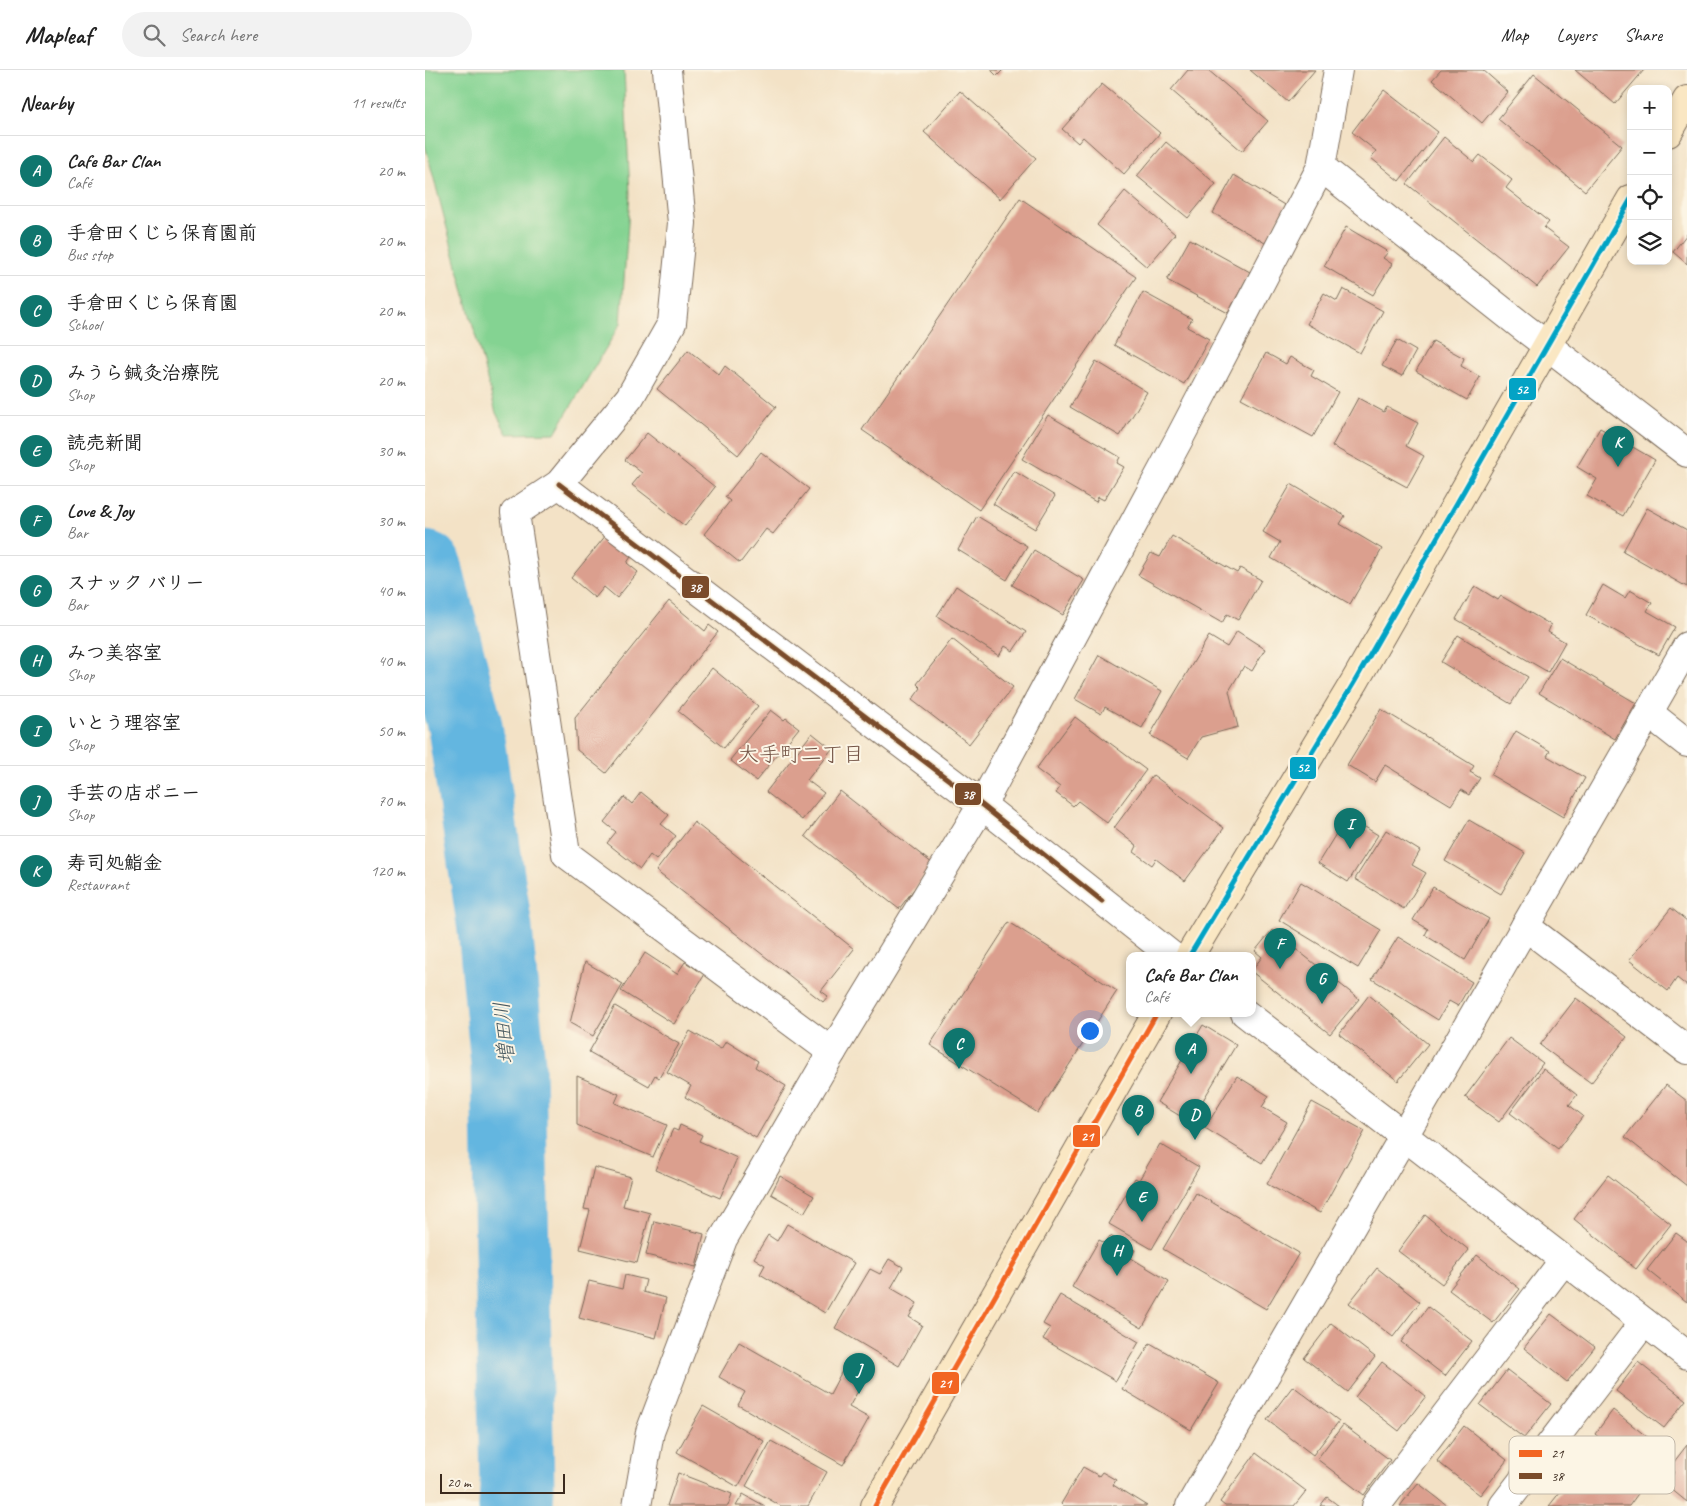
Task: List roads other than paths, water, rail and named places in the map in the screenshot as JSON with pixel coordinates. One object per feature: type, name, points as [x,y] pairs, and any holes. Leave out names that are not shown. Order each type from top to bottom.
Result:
[{"type":"street","points":[[667,70],[682,223],[671,323],[630,397],[559,484],[515,513],[566,854],[832,1052]]},
{"type":"street","points":[[637,1506],[650,1432],[723,1239],[832,1052],[982,805],[1179,439],[1321,166],[1337,70]]},
{"type":"street","points":[[1321,166],[1687,453]]},
{"type":"street","points":[[1193,952],[1355,681],[1627,206]]},
{"type":"street","points":[[559,484],[982,805],[1167,952]]},
{"type":"street","points":[[1190,1506],[1687,646]]},
{"type":"street","points":[[1649,713],[1687,743]]},
{"type":"street","points":[[1525,926],[1687,1050]]},
{"type":"street","points":[[875,1506],[1155,1017]]},
{"type":"street","points":[[1250,1017],[1687,1354]]},
{"type":"street","points":[[1376,1506],[1564,1260]]},
{"type":"street","points":[[1557,1436],[1644,1322]]},
{"type":"street","points":[[1503,1506],[1512,1494]]},
{"type":"waterway","name":"増田川","points":[[425,568],[465,727],[495,929],[508,1064],[516,1506]]},
{"type":"place","name":"寿司処鮨金","points":[[1618,467]]},
{"type":"place","name":"いとう理容室","points":[[1350,849]]},
{"type":"place","name":"Love & Joy","points":[[1280,969]]},
{"type":"place","name":"スナック バリー","points":[[1322,1004]]},
{"type":"place","name":"手倉田くじら保育園","points":[[959,1069]]},
{"type":"place","name":"Cafe Bar Clan","points":[[1191,1074]]},
{"type":"place","name":"手倉田くじら保育園前","points":[[1138,1136]]},
{"type":"place","name":"みうら鍼灸治療院","points":[[1195,1140]]},
{"type":"place","name":"読売新聞","points":[[1142,1222]]},
{"type":"place","name":"みつ美容室","points":[[1117,1276]]},
{"type":"place","name":"手芸の店ポニー","points":[[859,1394]]},
{"type":"district","name":"大手町二丁目","points":[[801,754]]}]
